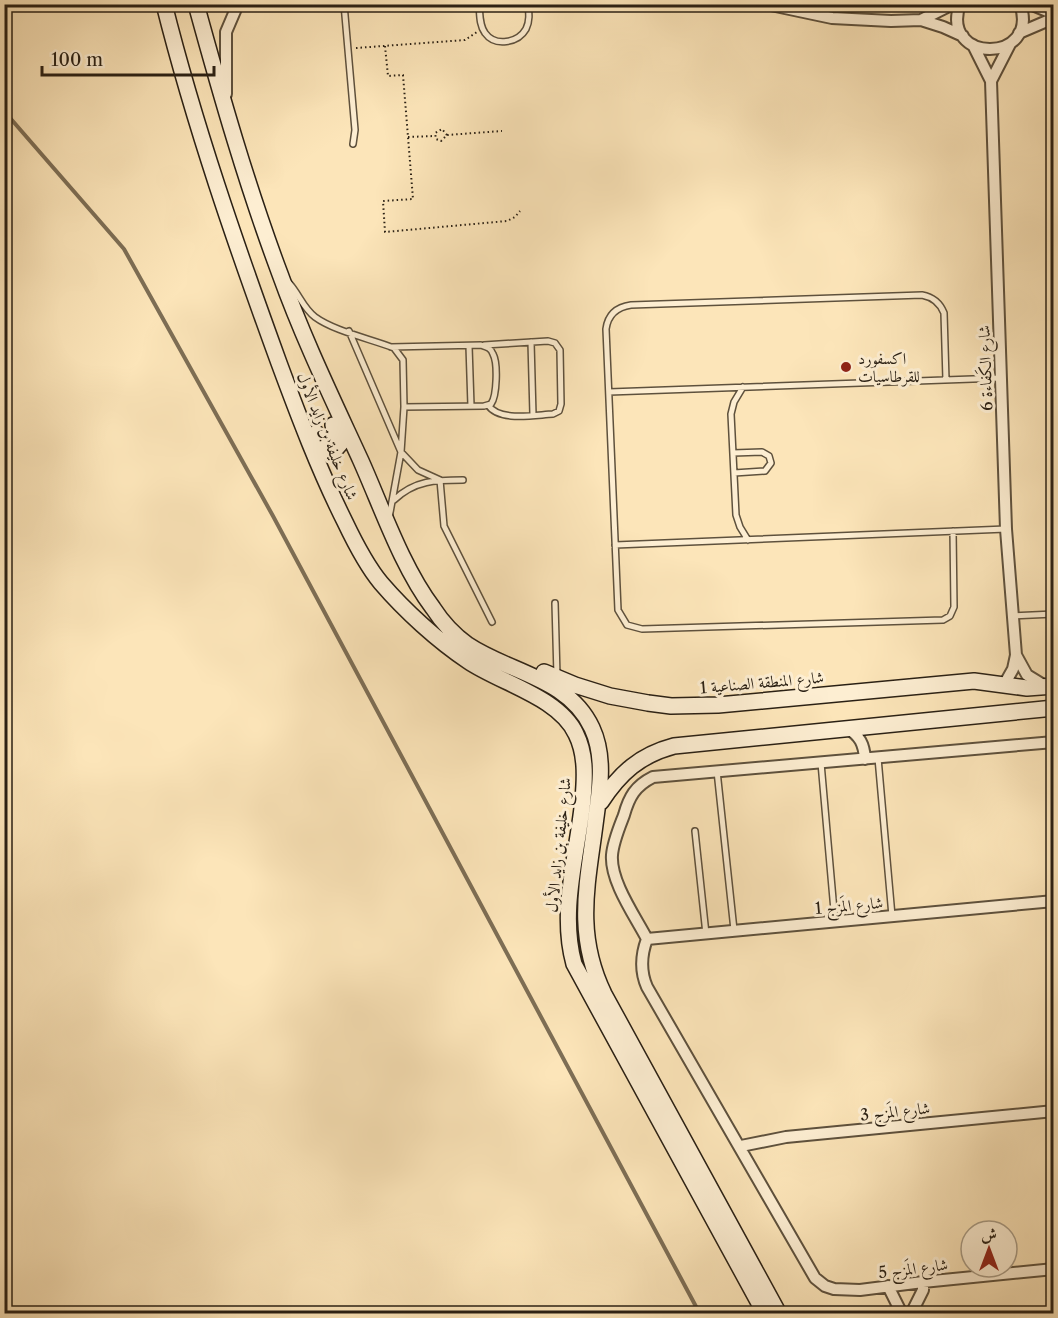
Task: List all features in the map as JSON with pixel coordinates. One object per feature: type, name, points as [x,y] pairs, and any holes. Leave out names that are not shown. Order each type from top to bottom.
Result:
[{"type":"main road","name":"شارع خليفة بن زايد الأول","points":[[164,4],[217,187],[280,365],[305,432],[337,506],[363,558],[381,583],[454,651],[484,671],[554,707],[568,720],[576,732],[583,752],[584,781],[568,922],[569,943],[574,964],[765,1314]]},
{"type":"main road","name":"شارع خليفة بن زايد الأول","points":[[195,4],[252,196],[300,327],[414,579],[432,608],[454,633],[481,652],[555,687],[580,709],[593,731],[599,751],[601,782],[584,917],[588,949],[597,980],[780,1314]]},
{"type":"main road","points":[[280,365],[286,369],[294,381],[322,448],[330,452],[336,450],[340,440],[304,355],[300,327]]},
{"type":"main road","name":"شارع المنطقة الصناعية 1","points":[[481,652],[510,658],[592,690],[629,700],[683,706],[718,705],[974,681],[1027,688],[1050,686]]},
{"type":"main road","points":[[598,807],[611,786],[627,769],[661,749],[674,746],[1053,708]]},
{"type":"street","points":[[226,109],[225,42],[229,22],[238,4]]},
{"type":"street","points":[[766,4],[832,18],[921,20],[963,36],[979,48],[993,50],[1011,43]]},
{"type":"street","points":[[921,20],[953,4]]},
{"type":"street","points":[[960,4],[958,23],[963,36]]},
{"type":"street","points":[[1019,33],[1023,20],[1020,4]]},
{"type":"street","points":[[1030,4],[1053,16]]},
{"type":"street","points":[[1019,33],[1053,16]]},
{"type":"street","name":"شارع الكَفاءة 6","points":[[991,81],[1011,43],[1019,33]]},
{"type":"street","name":"شارع الكَفاءة 6","points":[[973,45],[991,81],[1006,529],[1016,655],[1013,669],[1004,685]]},
{"type":"street","points":[[1016,655],[1027,675],[1050,686]]},
{"type":"street","points":[[864,746],[871,734],[882,725]]},
{"type":"street","points":[[847,728],[857,735],[864,746],[865,759]]},
{"type":"street","points":[[741,1146],[644,979],[642,963],[647,939],[617,882],[613,868],[613,846],[629,798],[639,785],[653,777],[1053,742]]},
{"type":"street","name":"شارع المَزج 1","points":[[647,939],[1053,901]]},
{"type":"street","name":"شارع المَزج 3","points":[[741,1146],[786,1137],[1053,1111]]},
{"type":"street","name":"شارع المَزج 5","points":[[741,1146],[815,1278],[825,1286],[834,1289],[860,1290],[1053,1269]]},
{"type":"street","points":[[911,1314],[923,1290],[923,1282]]},
{"type":"street","points":[[888,1286],[902,1314]]},
{"type":"lane","points":[[344,4],[355,130],[353,144]]},
{"type":"lane","points":[[479,4],[485,33],[501,42],[513,40],[526,28],[528,4]]},
{"type":"lane","points":[[281,277],[291,285],[315,317],[390,347],[398,352],[403,360],[404,407],[401,452],[388,523]]},
{"type":"lane","points":[[946,380],[944,313],[938,303],[928,296],[643,305],[620,308],[608,319],[606,329],[618,610],[623,621],[637,629],[938,621],[950,616],[954,607],[953,531]]},
{"type":"lane","points":[[349,332],[401,452],[418,470],[440,480]]},
{"type":"lane","points":[[531,342],[533,415]]},
{"type":"lane","points":[[390,347],[552,342],[560,350],[561,408],[559,411],[553,414],[499,415],[488,405]]},
{"type":"lane","points":[[404,407],[488,405],[495,398],[495,358],[492,351],[481,345]]},
{"type":"lane","points":[[469,346],[471,406]]},
{"type":"lane","points":[[609,392],[1001,378]]},
{"type":"lane","points":[[743,387],[734,402],[731,414],[738,522],[748,540]]},
{"type":"lane","points":[[733,453],[762,452],[769,456],[771,463],[768,469],[762,472],[734,473]]},
{"type":"lane","points":[[393,501],[415,485],[440,480],[463,480]]},
{"type":"lane","points":[[440,480],[444,526],[492,622]]},
{"type":"lane","points":[[615,545],[1006,529]]},
{"type":"lane","points":[[555,603],[557,677]]},
{"type":"lane","points":[[1013,616],[1053,614]]},
{"type":"lane","points":[[878,758],[892,916]]},
{"type":"lane","points":[[821,763],[835,922]]},
{"type":"lane","points":[[717,771],[734,931]]},
{"type":"lane","points":[[695,831],[706,934]]},
{"type":"path","points":[[348,49],[465,40],[472,37],[482,27]]},
{"type":"path","points":[[385,46],[388,76],[403,75],[413,199],[383,201],[385,232],[507,221],[520,211]]},
{"type":"path","points":[[435,136],[437,131],[442,129],[447,135]]},
{"type":"path","points":[[408,137],[435,136],[441,141],[447,135],[502,131]]},
{"type":"waterway","points":[[4,111],[124,249],[273,516],[700,1314]]},
{"type":"place","name":"اكسفورد للقرطاسيات","points":[[846,367]]}]
